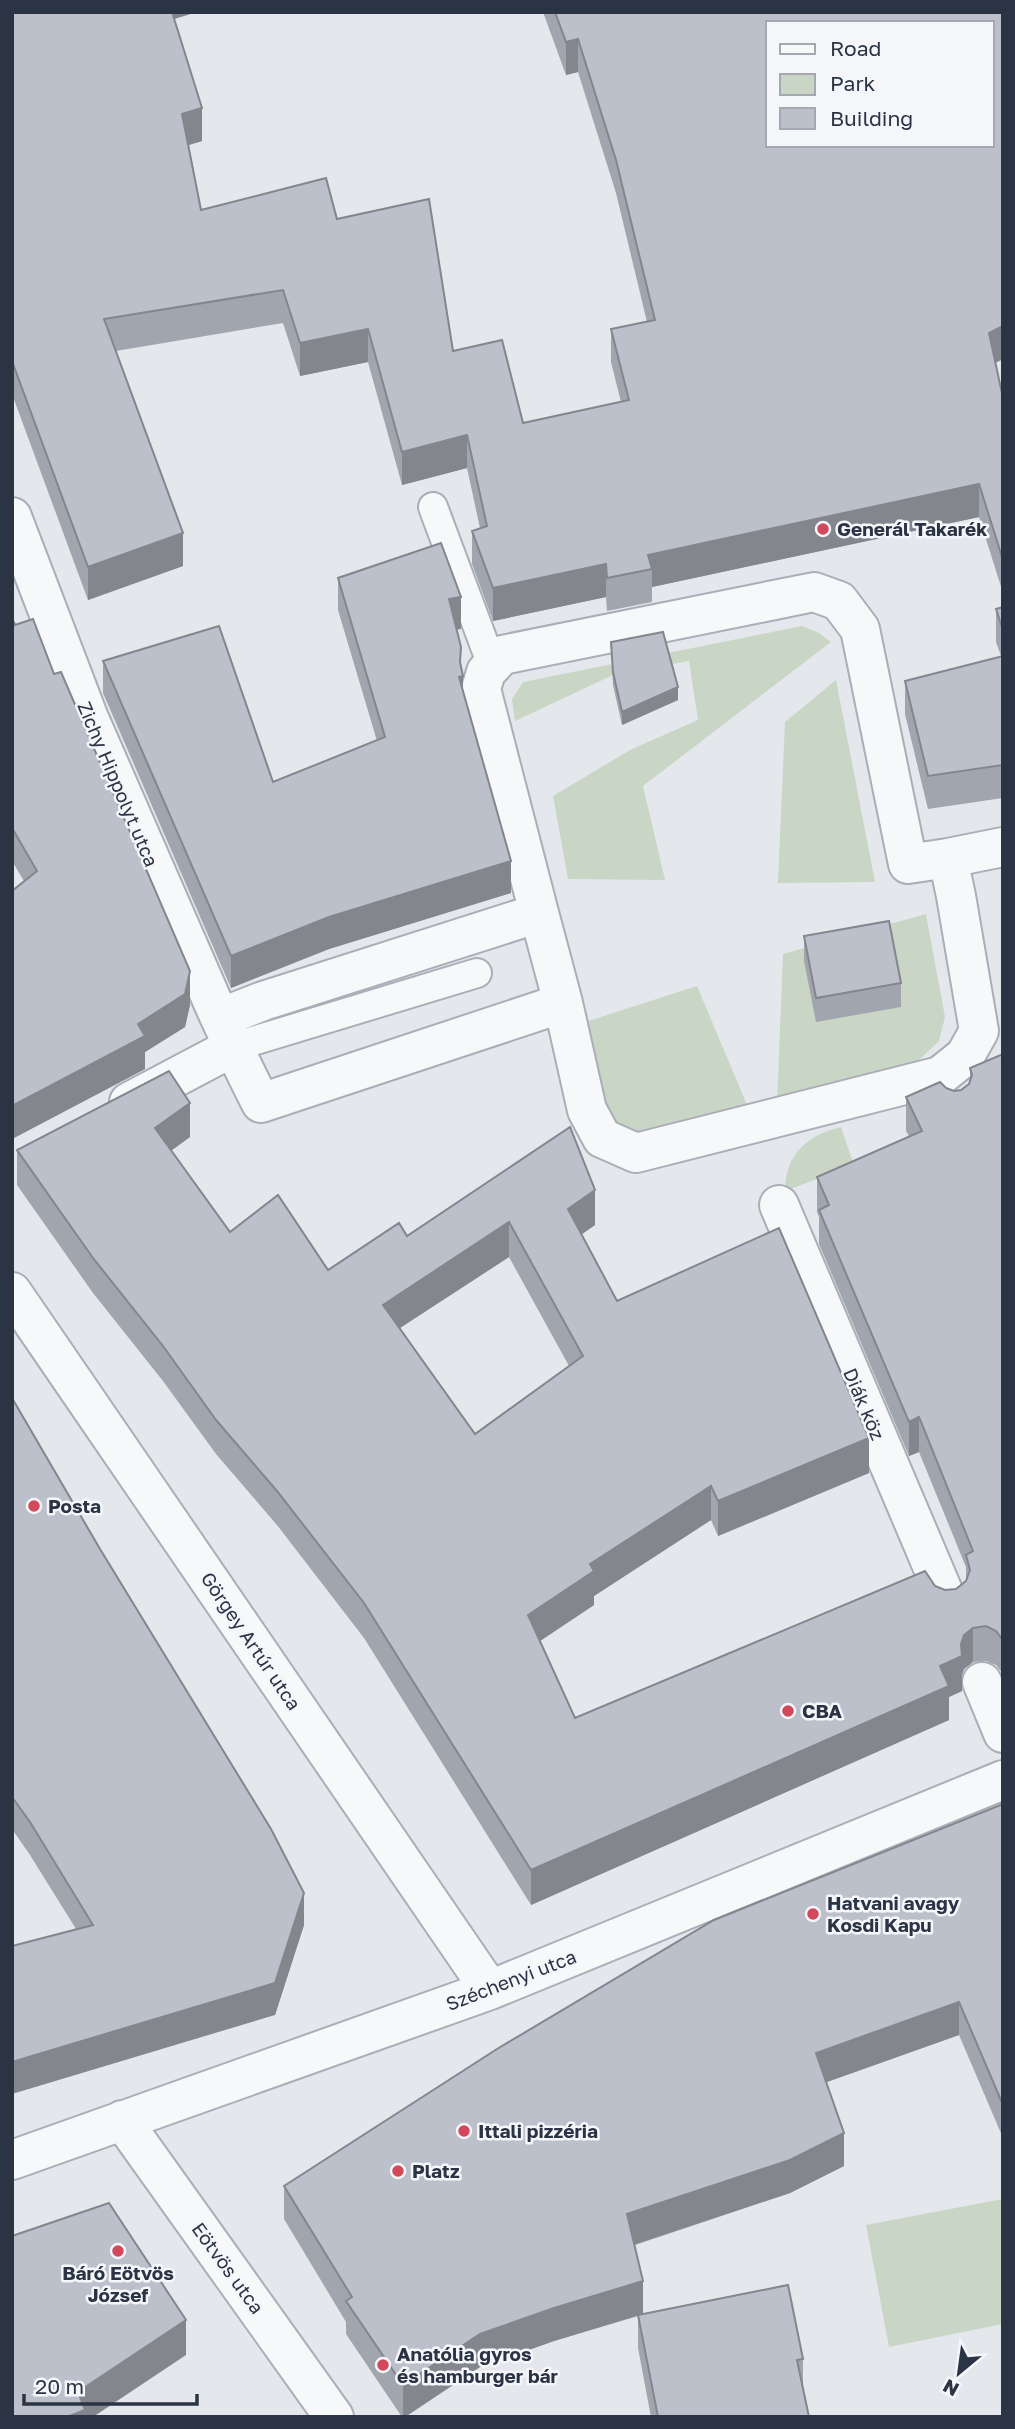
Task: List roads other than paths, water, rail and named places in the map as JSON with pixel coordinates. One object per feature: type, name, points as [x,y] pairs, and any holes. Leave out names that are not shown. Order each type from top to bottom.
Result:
[{"type":"street","name":"Zichy Hippolyt utca","points":[[12,517],[88,716],[226,1032],[261,1103],[563,1003]]},
{"type":"street","points":[[948,858],[979,1031],[945,1087],[636,1153],[602,1138],[587,1110],[563,1003],[481,689],[486,671],[502,655],[814,592],[839,601],[860,629],[908,864],[1003,846]]},
{"type":"street","points":[[98,1119],[226,1032],[262,1001],[539,913]]},
{"type":"street","name":"Diák köz","points":[[779,1205],[948,1603]]},
{"type":"street","name":"Görgey Artúr utca","points":[[12,1292],[490,1990]]},
{"type":"street","points":[[982,1682],[1003,1733]]},
{"type":"street","name":"Széchenyi utca","points":[[12,2160],[490,1990],[1003,1780]]},
{"type":"street","name":"Eötvös utca","points":[[122,2120],[334,2417]]},
{"type":"lane","points":[[433,507],[492,665]]},
{"type":"lane","points":[[226,1032],[477,972]]},
{"type":"place","name":"Generál Takarék","points":[[823,529]]},
{"type":"place","name":"Posta","points":[[34,1506]]},
{"type":"place","name":"CBA","points":[[788,1711]]},
{"type":"place","name":"Hatvani avagy Kosdi Kapu","points":[[813,1914]]},
{"type":"place","name":"Ittali pizzéria","points":[[464,2131]]},
{"type":"place","name":"Platz","points":[[398,2171]]},
{"type":"place","name":"Báró Eötvös József","points":[[118,2251]]},
{"type":"place","name":"Anatólia gyros és hamburger bár","points":[[383,2365]]}]
